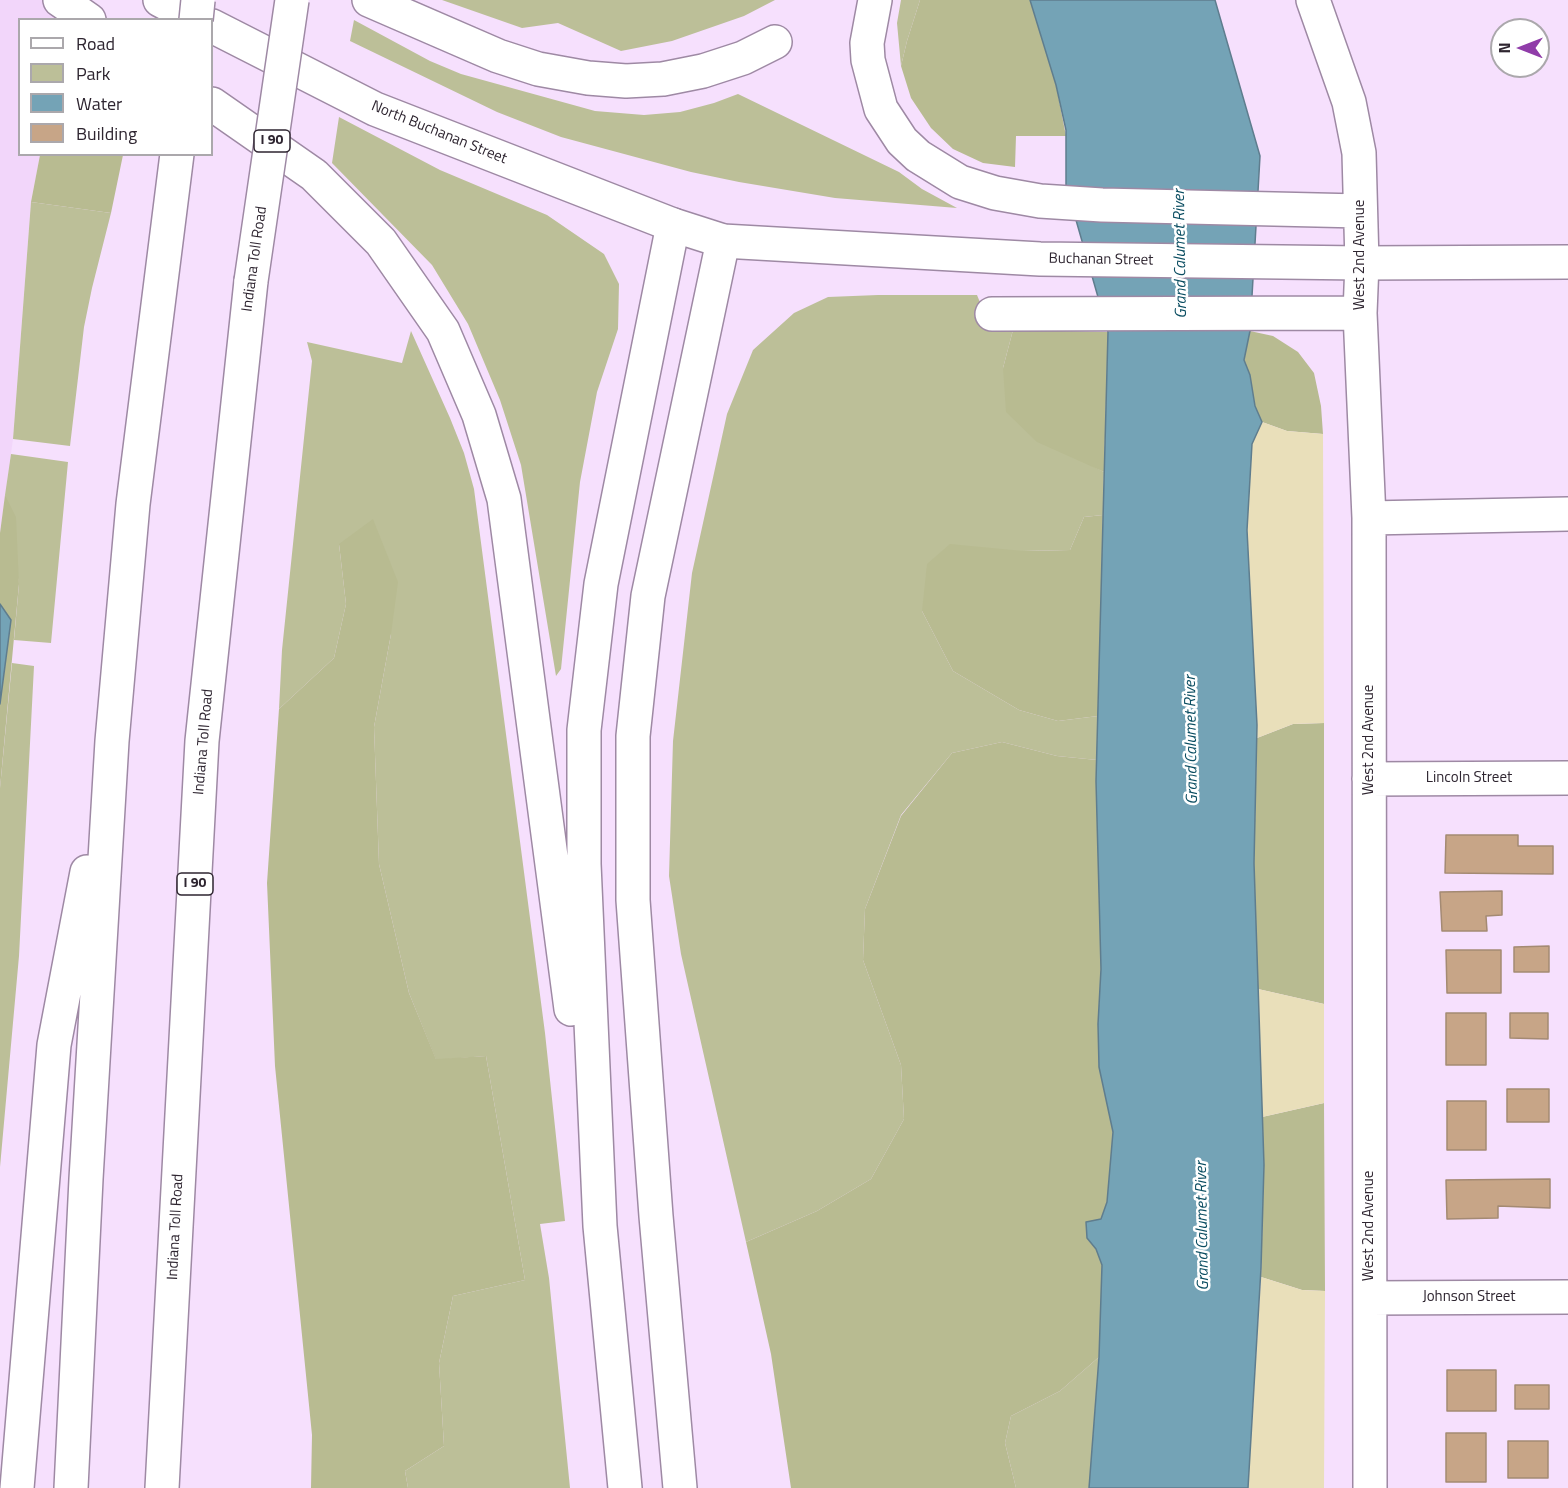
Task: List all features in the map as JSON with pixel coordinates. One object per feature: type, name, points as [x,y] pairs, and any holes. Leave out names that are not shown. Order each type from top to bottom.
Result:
[{"type":"main road","points":[[60,0],[86,18]]},
{"type":"main road","points":[[160,0],[193,18]]},
{"type":"main road","points":[[197,18],[198,0]]},
{"type":"main road","name":"Indiana Toll Road","points":[[162,1488],[202,741],[251,281],[292,0]]},
{"type":"main road","points":[[369,0],[498,56],[538,69],[588,78],[626,81],[663,79],[703,71],[743,58],[775,42]]},
{"type":"main road","points":[[875,0],[867,43],[868,60],[881,109],[902,141],[918,156],[960,182],[995,193],[1040,201],[1102,205],[1360,211]]},
{"type":"main road","name":"West 2nd Avenue","points":[[1315,0],[1337,65],[1358,142],[1362,263],[1360,312],[1369,518],[1370,1488]]},
{"type":"main road","name":"North Buchanan Street","points":[[213,27],[375,109],[673,225]]},
{"type":"main road","points":[[213,105],[314,175],[381,242],[442,331],[479,415],[504,499],[600,1226],[625,1488]]},
{"type":"main road","points":[[71,1488],[86,1179],[112,741],[133,504],[177,156]]},
{"type":"main road","points":[[600,1226],[584,864],[584,730],[602,584],[673,225]]},
{"type":"main road","name":"Buchanan Street","points":[[673,225],[723,241],[1040,259],[1322,263],[1568,262]]},
{"type":"main road","points":[[680,1488],[656,1216],[633,900],[633,736],[648,596],[723,241]]},
{"type":"main road","points":[[992,314],[1360,312]]},
{"type":"main road","points":[[1369,518],[1568,514]]},
{"type":"main road","points":[[16,1488],[54,1045],[112,741]]},
{"type":"main road","name":"Lincoln Street","points":[[1369,779],[1568,778]]},
{"type":"main road","name":"Johnson Street","points":[[1370,1298],[1568,1297]]},
{"type":"shaded area","points":[[0,0],[71,0],[67,18],[18,18],[18,156],[40,156],[31,202],[13,439],[0,533]]},
{"type":"green space","points":[[442,0],[775,0],[744,16],[672,41],[621,51],[558,23],[522,28]]},
{"type":"green space","points":[[901,0],[920,0],[901,66],[897,23]]},
{"type":"green space","points":[[920,0],[1030,0],[1056,85],[1066,136],[1016,136],[1015,167],[983,163],[953,149],[931,128],[911,98],[901,66]]},
{"type":"green space","points":[[354,20],[430,61],[461,74],[595,111],[644,115],[680,112],[738,94],[899,172],[922,189],[957,208],[835,198],[739,182],[691,172],[561,137],[497,112],[350,41]]},
{"type":"green space","points":[[339,117],[440,170],[547,215],[604,254],[619,284],[618,329],[597,392],[580,482],[561,669],[556,676],[521,465],[500,400],[468,324],[432,265],[332,163]]},
{"type":"green space","points":[[40,156],[123,156],[111,213],[31,202]]},
{"type":"green space","points":[[31,202],[111,213],[84,327],[70,446],[13,439]]},
{"type":"green space","points":[[977,295],[990,327],[1013,330],[1003,368],[1079,459],[1104,472],[1103,515],[1084,517],[1070,550],[1024,551],[922,611],[953,671],[1019,710],[1058,721],[1098,716],[1097,760],[1057,756],[1002,742],[952,753],[901,815],[865,909],[863,960],[901,1065],[904,1119],[871,1179],[817,1211],[746,1242],[681,954],[669,876],[673,741],[692,573],[727,414],[753,350],[794,313],[828,297]]},
{"type":"green space","points":[[1013,330],[1108,332],[1104,472],[1037,442],[1006,412],[1003,368]]},
{"type":"green space","points":[[411,331],[464,453],[474,489],[545,1033],[565,1221],[540,1224],[549,1278],[570,1488],[408,1488],[405,1471],[444,1446],[439,1363],[453,1296],[525,1280],[486,1056],[436,1060],[409,993],[379,864],[374,727],[391,634],[339,544],[346,604],[334,658],[279,709],[282,650],[312,361],[307,342],[402,363]]},
{"type":"green space","points":[[1250,331],[1273,336],[1298,352],[1314,373],[1321,406],[1323,434],[1287,431],[1262,422],[1255,406],[1250,375],[1244,360]]},
{"type":"green space","points":[[11,454],[68,462],[51,643],[14,640],[19,584],[5,495]]},
{"type":"green space","points":[[5,495],[16,517],[19,584],[0,788],[0,704],[11,620],[0,604],[0,533]]},
{"type":"green space","points":[[1103,515],[1098,716],[1058,721],[1019,710],[953,671],[922,611],[927,564],[950,544],[1023,551],[1070,550],[1084,517]]},
{"type":"green space","points":[[373,519],[398,582],[374,727],[379,864],[409,993],[436,1059],[486,1056],[525,1280],[453,1296],[439,1363],[444,1446],[405,1471],[408,1488],[311,1488],[312,1435],[275,1066],[267,883],[279,709],[334,658],[346,604],[339,544]]},
{"type":"green space","points":[[12,663],[34,666],[19,956],[0,1167],[0,788]]},
{"type":"green space","points":[[1324,723],[1324,1004],[1258,989],[1254,863],[1257,738],[1293,724]]},
{"type":"green space","points":[[1002,742],[1057,756],[1097,760],[1101,969],[1098,1024],[1099,1067],[1113,1132],[1107,1202],[1101,1219],[1086,1222],[1087,1238],[1096,1249],[1102,1265],[1099,1357],[1060,1391],[1011,1416],[1005,1443],[1016,1488],[791,1488],[771,1354],[746,1242],[817,1211],[871,1179],[904,1119],[901,1065],[863,960],[865,909],[901,816],[952,753]]},
{"type":"green space","points":[[1324,1103],[1325,1291],[1302,1290],[1261,1277],[1264,1165],[1262,1117]]},
{"type":"green space","points":[[1099,1357],[1089,1488],[1016,1488],[1005,1443],[1011,1416],[1060,1391]]},
{"type":"sand","points":[[1262,422],[1287,431],[1323,434],[1324,723],[1293,724],[1257,738],[1247,530],[1252,444]]},
{"type":"sand","points":[[1258,989],[1324,1004],[1324,1103],[1262,1117]]},
{"type":"sand","points":[[1261,1277],[1302,1290],[1325,1291],[1324,1488],[1248,1488]]},
{"type":"water","name":"Grand Calumet River","points":[[1030,0],[1215,0],[1260,156],[1250,331],[1244,360],[1250,375],[1255,406],[1262,422],[1252,444],[1247,530],[1257,725],[1254,863],[1264,1165],[1261,1268],[1248,1488],[1089,1488],[1099,1357],[1102,1265],[1096,1249],[1087,1238],[1086,1222],[1101,1219],[1107,1202],[1113,1132],[1099,1067],[1098,1024],[1101,969],[1096,781],[1108,332],[1066,185],[1066,130],[1056,85]]},
{"type":"water","points":[[0,604],[11,620],[0,704]]},
{"type":"building","points":[[1446,835],[1518,835],[1518,846],[1553,846],[1553,874],[1445,873]]},
{"type":"building","points":[[1502,891],[1502,915],[1486,916],[1487,931],[1442,931],[1440,892]]},
{"type":"building","points":[[1549,946],[1549,972],[1514,972],[1514,947]]},
{"type":"building","points":[[1446,950],[1501,950],[1501,993],[1447,993]]},
{"type":"building","points":[[1446,1013],[1486,1013],[1486,1065],[1446,1065]]},
{"type":"building","points":[[1510,1013],[1548,1013],[1548,1039],[1510,1038]]},
{"type":"building","points":[[1507,1089],[1549,1089],[1549,1122],[1507,1122]]},
{"type":"building","points":[[1447,1101],[1486,1101],[1486,1150],[1447,1150]]},
{"type":"building","points":[[1550,1179],[1550,1208],[1498,1206],[1498,1218],[1447,1219],[1446,1180]]},
{"type":"building","points":[[1447,1370],[1496,1370],[1496,1411],[1447,1411]]},
{"type":"building","points":[[1515,1385],[1549,1385],[1549,1409],[1515,1409]]},
{"type":"building","points":[[1446,1433],[1486,1433],[1486,1482],[1446,1482]]},
{"type":"building","points":[[1508,1441],[1548,1441],[1548,1478],[1508,1478]]}]
